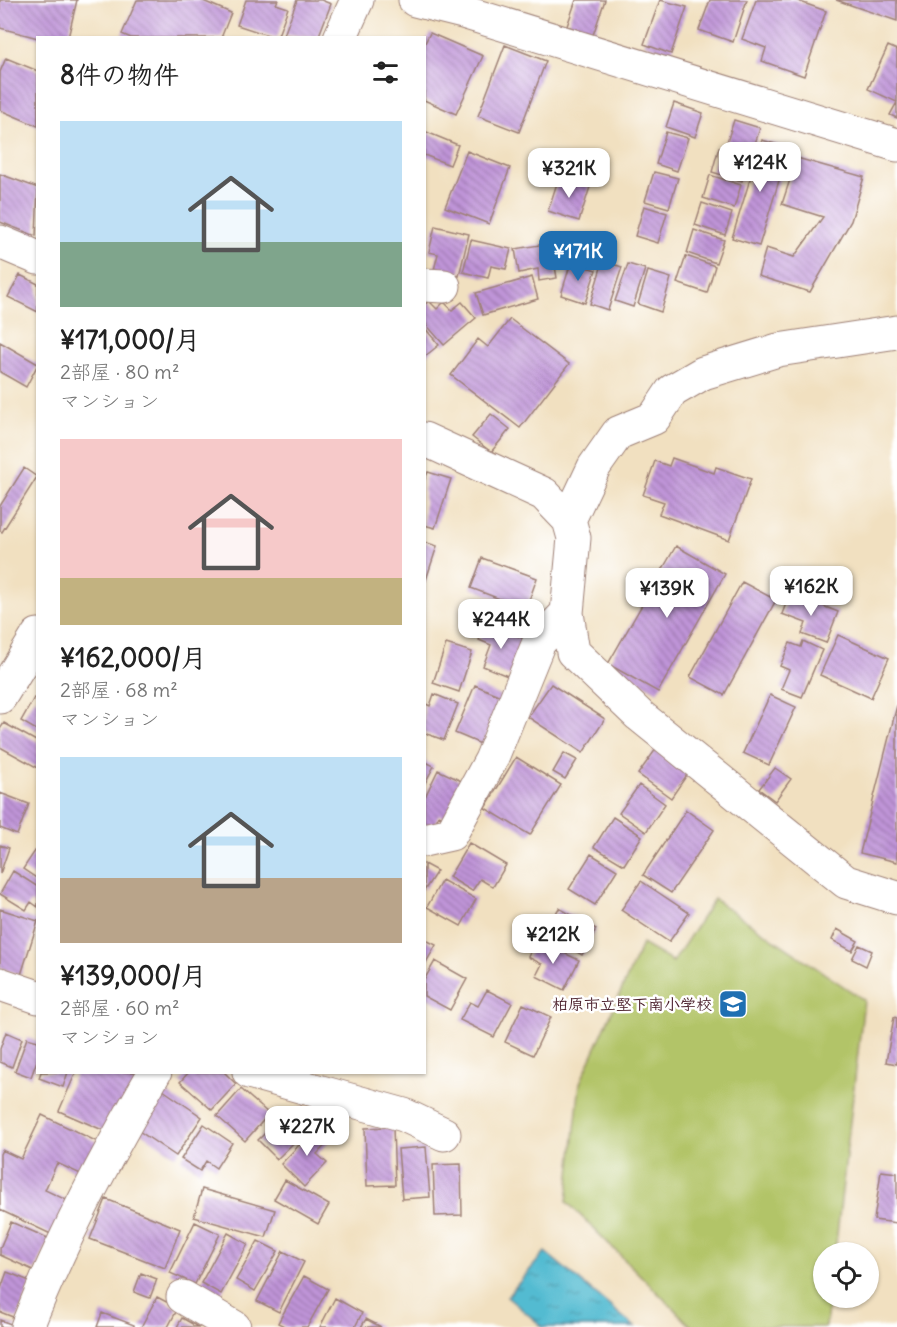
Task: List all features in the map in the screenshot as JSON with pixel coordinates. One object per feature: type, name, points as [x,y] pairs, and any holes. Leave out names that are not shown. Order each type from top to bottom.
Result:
[{"type":"street","points":[[341,36],[357,0]]},
{"type":"street","points":[[423,1],[897,145]]},
{"type":"street","points":[[0,242],[36,257]]},
{"type":"street","points":[[569,520],[594,466],[618,433],[654,418],[672,391],[703,373],[778,350],[897,333]]},
{"type":"street","points":[[426,440],[544,494],[569,520],[574,538],[567,613],[573,652],[639,715],[846,882],[897,898]]},
{"type":"street","points":[[426,840],[451,834],[491,760],[539,642],[567,613]]},
{"type":"street","points":[[0,697],[36,637]]},
{"type":"street","points":[[0,984],[36,996]]},
{"type":"street","points":[[27,1327],[49,1272],[82,1204],[154,1074]]},
{"type":"street","points":[[256,1074],[404,1115],[444,1134]]},
{"type":"street","points":[[183,1297],[234,1327]]},
{"type":"green space","points":[[714,899],[864,1000],[836,1242],[813,1242],[813,1308],[828,1308],[826,1327],[692,1327],[567,1202],[580,1083],[642,944],[673,962]]},
{"type":"water","points":[[545,1252],[635,1327],[543,1327],[507,1297]]},
{"type":"building","points":[[0,0],[77,0],[68,36],[36,37],[0,28]]},
{"type":"building","points":[[137,0],[201,0],[231,13],[222,36],[126,36],[122,34]]},
{"type":"building","points":[[246,0],[278,0],[276,4],[288,8],[278,36],[237,25]]},
{"type":"building","points":[[297,0],[321,0],[331,4],[319,36],[284,35]]},
{"type":"building","points":[[576,0],[605,0],[593,35],[567,26]]},
{"type":"building","points":[[660,0],[687,7],[671,54],[644,44]]},
{"type":"building","points":[[710,0],[747,0],[733,42],[699,30]]},
{"type":"building","points":[[756,0],[795,0],[826,11],[804,76],[762,61],[766,48],[742,39]]},
{"type":"building","points":[[836,0],[897,0],[897,21]]},
{"type":"building","points":[[430,33],[483,56],[456,114],[426,101],[426,41]]},
{"type":"building","points":[[505,45],[546,61],[519,132],[478,116]]},
{"type":"building","points":[[888,46],[897,50],[897,102],[868,89]]},
{"type":"building","points":[[6,58],[36,70],[36,125],[0,110],[0,72]]},
{"type":"building","points":[[897,102],[897,118],[890,115]]},
{"type":"building","points":[[674,103],[703,113],[695,137],[666,127]]},
{"type":"building","points":[[734,120],[760,128],[752,153],[726,145]]},
{"type":"building","points":[[426,132],[458,145],[450,165],[426,156]]},
{"type":"building","points":[[666,132],[688,138],[677,171],[656,164]]},
{"type":"building","points":[[762,140],[789,148],[759,246],[732,238]]},
{"type":"building","points":[[719,147],[749,157],[742,181],[712,172]]},
{"type":"building","points":[[467,151],[510,168],[489,224],[445,207]]},
{"type":"building","points":[[797,158],[864,177],[851,221],[810,292],[758,276],[766,248],[794,257],[823,217],[782,204]]},
{"type":"building","points":[[654,172],[678,178],[669,208],[645,201]]},
{"type":"building","points":[[0,174],[36,187],[36,236],[0,222]]},
{"type":"building","points":[[710,175],[741,185],[734,208],[703,198]]},
{"type":"building","points":[[559,177],[590,187],[579,221],[548,211]]},
{"type":"building","points":[[702,203],[732,213],[725,235],[695,225]]},
{"type":"building","points":[[644,206],[667,213],[658,243],[635,236]]},
{"type":"building","points":[[435,226],[469,234],[459,276],[434,270],[438,254],[429,252]]},
{"type":"building","points":[[694,230],[724,240],[716,263],[687,253]]},
{"type":"building","points":[[471,240],[511,249],[506,269],[491,266],[488,278],[463,272]]},
{"type":"building","points":[[551,243],[557,278],[539,281],[538,269],[519,273],[515,249]]},
{"type":"building","points":[[686,256],[715,266],[707,293],[677,283]]},
{"type":"building","points":[[603,261],[622,267],[608,310],[590,304]]},
{"type":"building","points":[[571,262],[596,270],[585,303],[561,295]]},
{"type":"building","points":[[628,264],[645,269],[633,307],[615,301]]},
{"type":"building","points":[[648,271],[671,278],[661,312],[638,304]]},
{"type":"building","points":[[20,275],[36,283],[36,311],[8,297]]},
{"type":"building","points":[[532,277],[538,299],[483,315],[476,293]]},
{"type":"building","points":[[429,301],[437,309],[444,302],[452,310],[462,302],[476,318],[444,345],[426,324],[426,303]]},
{"type":"building","points":[[510,319],[569,364],[520,428],[451,375],[478,339],[488,347]]},
{"type":"building","points":[[426,329],[439,345],[426,355]]},
{"type":"building","points":[[0,342],[36,363],[36,368],[26,387],[0,372]]},
{"type":"building","points":[[491,414],[510,429],[491,452],[472,437]]},
{"type":"building","points":[[672,458],[714,473],[716,467],[751,479],[729,540],[659,514],[664,502],[643,495],[655,461],[669,466]]},
{"type":"building","points":[[24,468],[36,476],[2,532],[0,531],[0,506]]},
{"type":"building","points":[[428,472],[451,479],[435,528],[426,526],[426,476]]},
{"type":"building","points":[[426,543],[437,546],[426,580]]},
{"type":"building","points":[[676,546],[725,574],[658,692],[608,664]]},
{"type":"building","points":[[482,558],[537,578],[526,609],[471,588]]},
{"type":"building","points":[[742,582],[776,600],[724,695],[690,677]]},
{"type":"building","points":[[790,593],[838,612],[826,643],[802,634],[806,623],[782,614]]},
{"type":"building","points":[[486,624],[525,639],[510,677],[483,666],[491,645],[479,640]]},
{"type":"building","points":[[838,635],[889,658],[871,698],[820,675]]},
{"type":"building","points":[[803,641],[822,650],[802,697],[781,689],[789,670],[780,666],[790,643],[801,647]]},
{"type":"building","points":[[446,644],[472,652],[459,692],[433,683]]},
{"type":"building","points":[[551,684],[605,719],[583,753],[528,717]]},
{"type":"building","points":[[475,685],[503,697],[483,745],[455,733]]},
{"type":"building","points":[[434,694],[458,704],[444,740],[426,734],[426,704],[430,706]]},
{"type":"building","points":[[770,695],[796,707],[769,765],[743,753]]},
{"type":"building","points":[[34,698],[36,699],[36,730],[21,721]]},
{"type":"building","points":[[897,705],[897,862],[860,853]]},
{"type":"building","points":[[4,723],[36,741],[36,767],[0,747],[0,729]]},
{"type":"building","points":[[656,749],[689,772],[671,798],[638,774]]},
{"type":"building","points":[[564,753],[577,760],[565,779],[553,772]]},
{"type":"building","points":[[516,757],[561,785],[530,835],[485,808]]},
{"type":"building","points":[[426,762],[434,766],[426,781]]},
{"type":"building","points":[[775,768],[791,779],[775,801],[759,789]]},
{"type":"building","points":[[438,770],[466,783],[449,820],[439,815],[433,828],[426,826],[426,795]]},
{"type":"building","points":[[639,785],[665,804],[646,832],[619,813]]},
{"type":"building","points":[[0,793],[29,804],[17,835],[0,828]]},
{"type":"building","points":[[686,810],[714,830],[671,893],[643,875]]},
{"type":"building","points":[[613,817],[642,836],[624,865],[594,847]]},
{"type":"building","points":[[469,843],[506,865],[493,887],[480,879],[472,891],[449,877]]},
{"type":"building","points":[[0,845],[9,848],[0,874]]},
{"type":"building","points":[[35,851],[36,852],[36,878],[23,869]]},
{"type":"building","points":[[591,854],[617,870],[595,905],[569,889]]},
{"type":"building","points":[[426,865],[437,871],[426,888]]},
{"type":"building","points":[[13,871],[36,886],[36,906],[31,902],[26,910],[0,894]]},
{"type":"building","points":[[442,880],[476,899],[461,926],[427,907]]},
{"type":"building","points":[[641,881],[689,913],[669,942],[621,910]]},
{"type":"building","points":[[559,908],[596,929],[582,955],[544,933]]},
{"type":"building","points":[[0,909],[36,920],[36,927],[21,975],[0,968]]},
{"type":"building","points":[[837,929],[858,941],[852,951],[832,940]]},
{"type":"building","points":[[426,940],[436,945],[426,962]]},
{"type":"building","points":[[536,940],[579,960],[564,990],[536,976],[542,964],[528,957]]},
{"type":"building","points":[[859,945],[872,951],[866,966],[852,959]]},
{"type":"building","points":[[435,961],[467,979],[450,1010],[426,997],[426,977]]},
{"type":"building","points":[[487,990],[512,1003],[494,1037],[460,1020],[470,1002],[478,1006]]},
{"type":"building","points":[[523,1004],[551,1017],[533,1055],[505,1042]]},
{"type":"building","points":[[894,1017],[897,1018],[897,1064],[886,1062]]},
{"type":"building","points":[[6,1032],[22,1039],[12,1067],[0,1062],[0,1049]]},
{"type":"building","points":[[27,1038],[36,1040],[36,1063],[31,1077],[15,1071]]},
{"type":"building","points":[[40,1074],[67,1074],[63,1087],[39,1078]]},
{"type":"building","points":[[75,1074],[140,1074],[114,1135],[59,1111]]},
{"type":"building","points":[[187,1074],[226,1074],[236,1084],[212,1110],[180,1082]]},
{"type":"building","points":[[241,1089],[269,1114],[245,1141],[217,1116]]},
{"type":"building","points":[[163,1090],[202,1117],[176,1156],[136,1129]]},
{"type":"building","points":[[301,1106],[316,1121],[277,1159],[258,1140],[284,1115],[288,1119]]},
{"type":"building","points":[[42,1115],[102,1144],[87,1177],[57,1163],[45,1190],[73,1203],[57,1237],[0,1210],[0,1154],[2,1150],[21,1159]]},
{"type":"building","points":[[204,1124],[232,1143],[216,1168],[206,1161],[200,1171],[181,1159]]},
{"type":"building","points":[[317,1126],[331,1139],[317,1154],[327,1163],[304,1187],[281,1164]]},
{"type":"building","points":[[393,1127],[395,1185],[367,1186],[365,1128]]},
{"type":"building","points":[[426,1147],[430,1197],[402,1199],[398,1149]]},
{"type":"building","points":[[461,1164],[462,1215],[435,1216],[433,1165]]},
{"type":"building","points":[[881,1171],[897,1173],[897,1223],[874,1220]]},
{"type":"building","points":[[285,1180],[329,1205],[318,1224],[274,1199]]},
{"type":"building","points":[[202,1189],[275,1210],[266,1237],[194,1217]]},
{"type":"building","points":[[106,1199],[180,1229],[165,1268],[90,1239]]},
{"type":"building","points":[[11,1222],[50,1239],[35,1271],[0,1255],[0,1248]]},
{"type":"building","points":[[195,1222],[220,1234],[195,1284],[170,1273]]},
{"type":"building","points":[[228,1233],[248,1244],[221,1294],[201,1283]]},
{"type":"building","points":[[258,1241],[278,1251],[255,1291],[236,1280]]},
{"type":"building","points":[[283,1251],[304,1262],[279,1312],[257,1301]]},
{"type":"building","points":[[7,1272],[32,1282],[18,1319],[0,1312],[0,1291]]},
{"type":"building","points":[[141,1273],[157,1279],[150,1298],[134,1292]]},
{"type":"building","points":[[304,1276],[328,1289],[307,1327],[286,1327],[278,1323]]},
{"type":"building","points":[[157,1297],[178,1308],[168,1327],[141,1327]]},
{"type":"building","points":[[335,1298],[362,1313],[355,1327],[320,1327]]},
{"type":"building","points":[[102,1313],[134,1325],[134,1327],[97,1327]]},
{"type":"building","points":[[182,1318],[198,1327],[177,1327]]},
{"type":"building","points":[[366,1319],[381,1327],[361,1327]]},
{"type":"building","points":[[0,1320],[19,1327],[0,1327]]},
{"type":"place","name":"柏原市立堅下南小学校","points":[[733,1004]]}]
